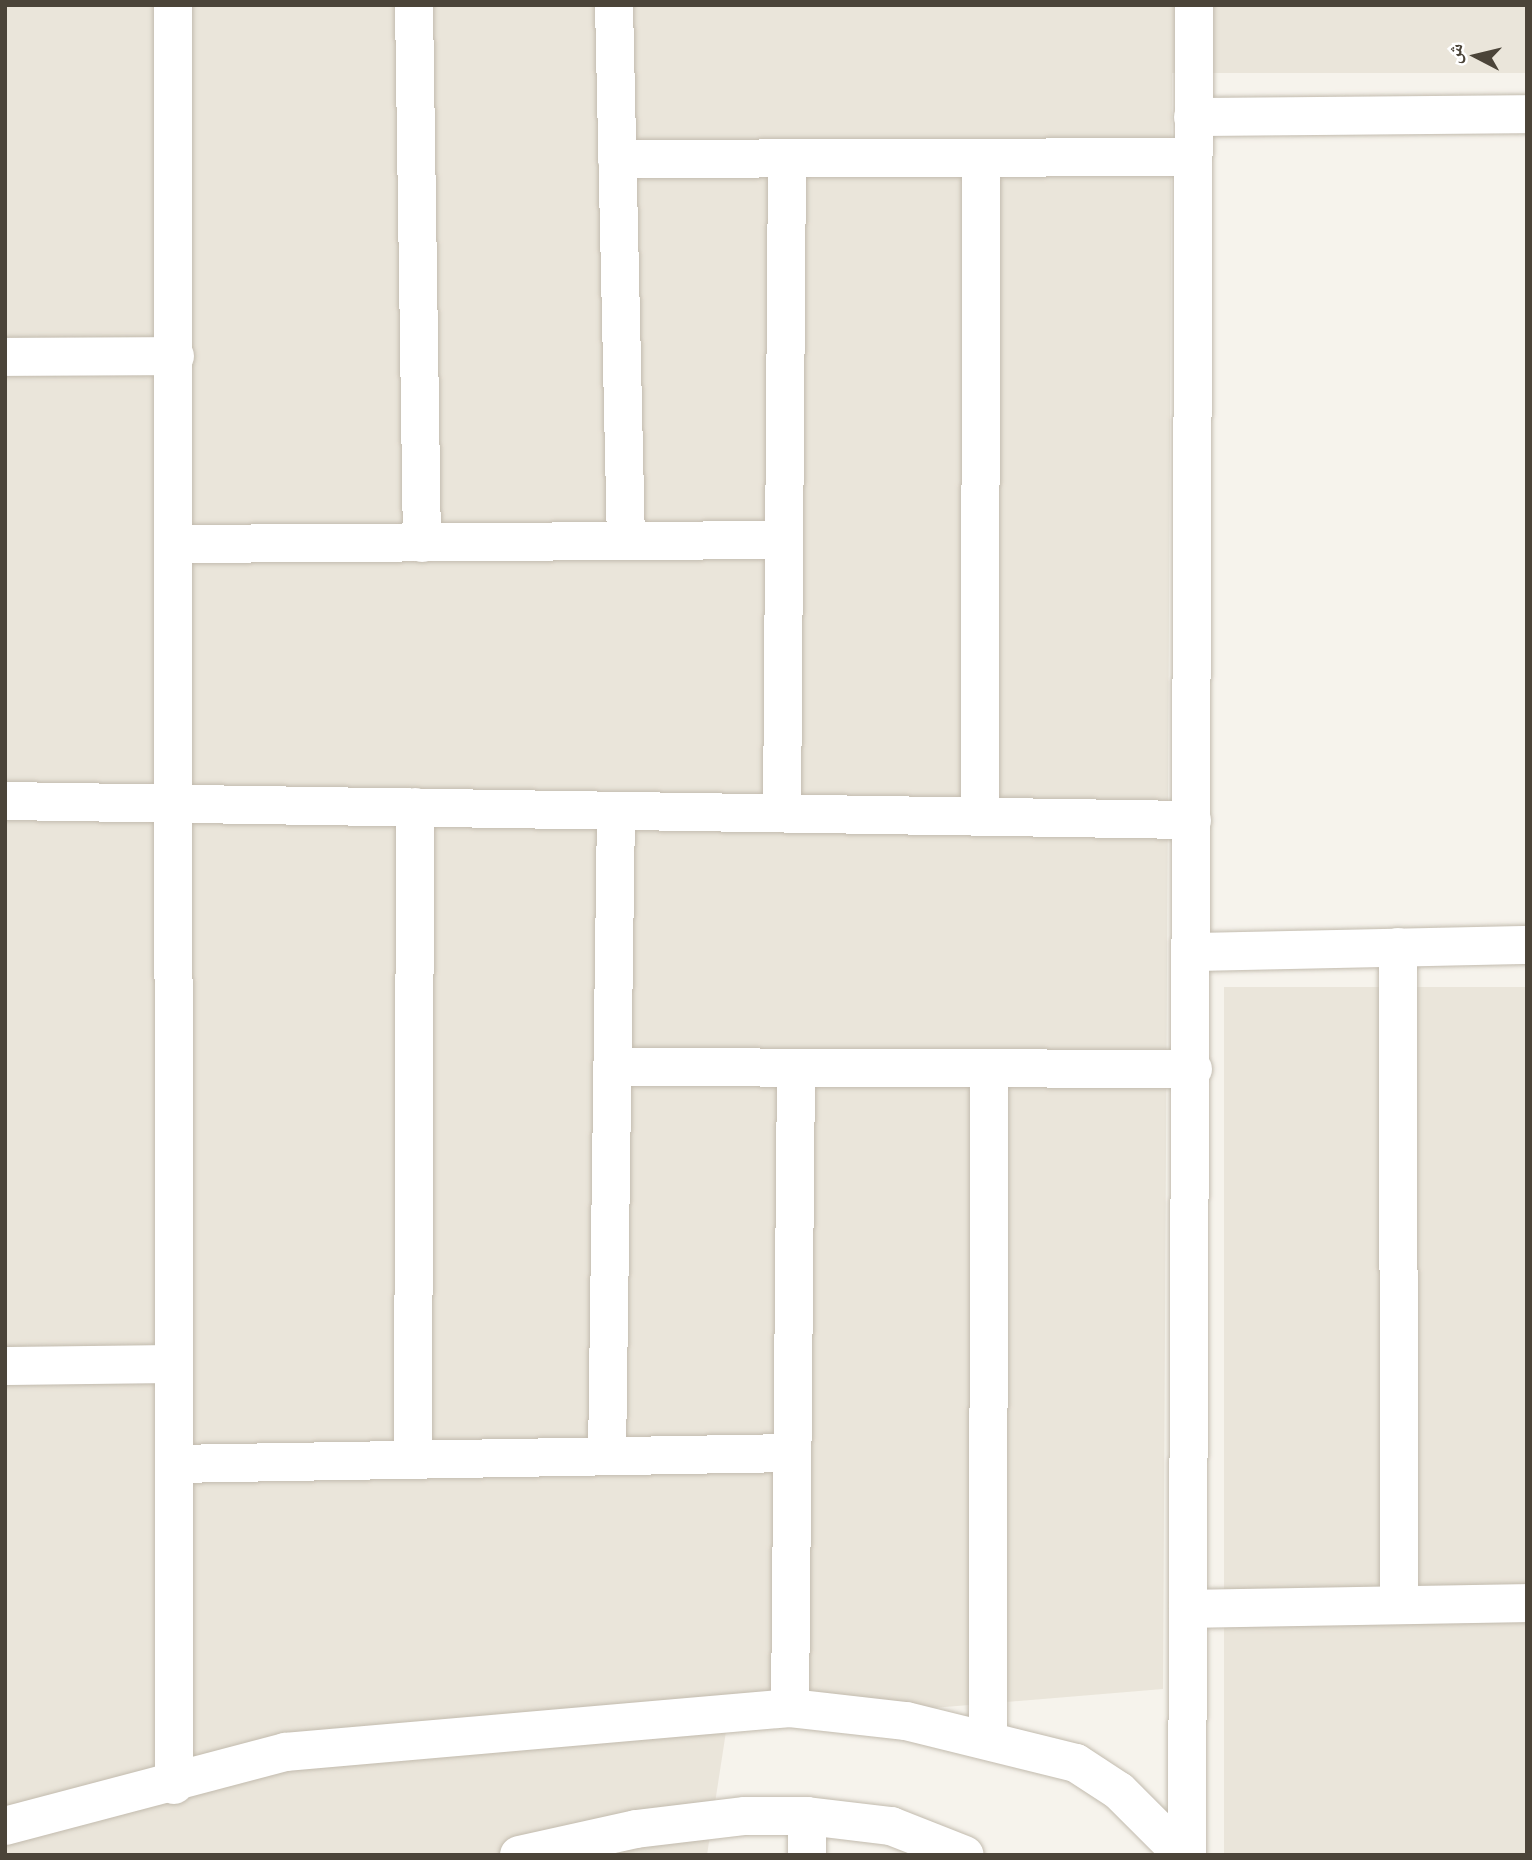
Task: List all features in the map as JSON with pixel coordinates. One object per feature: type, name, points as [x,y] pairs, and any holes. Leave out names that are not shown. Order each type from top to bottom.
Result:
[{"type":"street","points":[[173,5],[176,544],[173,804],[174,1785]]},
{"type":"street","points":[[414,5],[422,543]]},
{"type":"street","points":[[614,5],[626,541]]},
{"type":"street","points":[[1185,1855],[1193,1069],[1194,5]]},
{"type":"street","points":[[1194,117],[1527,114]]},
{"type":"street","points":[[617,159],[1192,157]]},
{"type":"street","points":[[782,813],[787,159]]},
{"type":"street","points":[[980,816],[981,159]]},
{"type":"street","points":[[5,357],[175,356]]},
{"type":"street","points":[[176,544],[784,540]]},
{"type":"street","points":[[5,801],[1192,820]]},
{"type":"street","points":[[413,1460],[415,807]]},
{"type":"street","points":[[607,1456],[615,811]]},
{"type":"street","points":[[1192,952],[1527,945]]},
{"type":"street","points":[[1398,947],[1399,1605]]},
{"type":"street","points":[[613,1067],[1193,1069]]},
{"type":"street","points":[[790,1708],[790,1453],[796,1068]]},
{"type":"street","points":[[988,1739],[989,1068]]},
{"type":"street","points":[[5,1366],[173,1364]]},
{"type":"street","points":[[174,1464],[790,1453]]},
{"type":"street","points":[[1188,1609],[1527,1603]]},
{"type":"street","points":[[5,1826],[174,1785],[253,1758],[285,1752],[790,1708],[906,1721],[988,1739],[1076,1763],[1100,1776],[1185,1855]]},
{"type":"street","points":[[519,1855],[636,1829],[745,1816],[807,1816],[891,1826],[965,1855]]},
{"type":"street","points":[[807,1816],[807,1855]]},
{"type":"shaded area","points":[[5,5],[1527,5],[1527,73],[1172,73],[1163,1689],[727,1725],[707,1855],[5,1855]]},
{"type":"shaded area","points":[[1224,987],[1527,987],[1527,1855],[1224,1855]]}]
